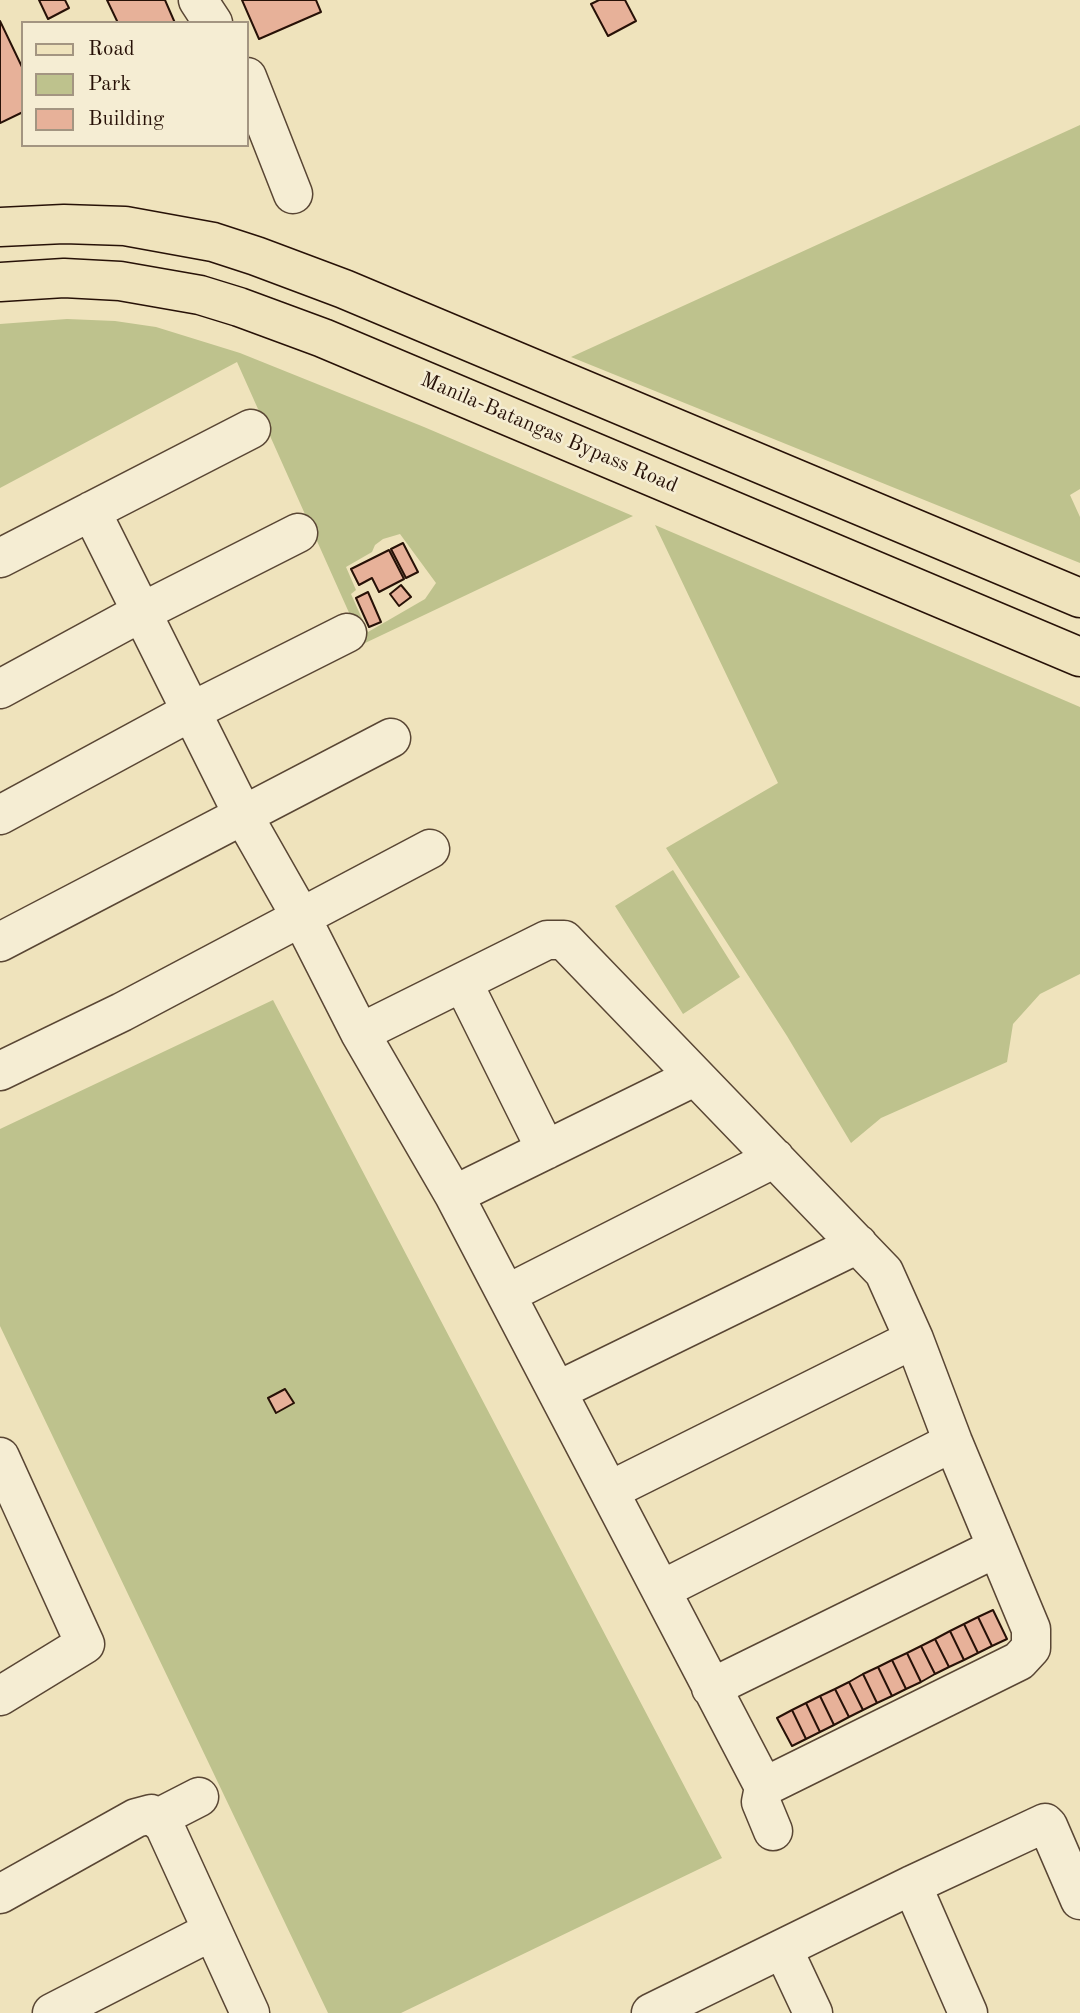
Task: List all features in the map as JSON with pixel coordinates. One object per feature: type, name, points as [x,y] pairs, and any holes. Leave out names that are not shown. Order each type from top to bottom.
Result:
[{"type":"main road","points":[[0,227],[64,224],[125,226],[214,242],[267,259],[1080,598]]},
{"type":"main road","name":"Manila-Batangas Bypass Road","points":[[0,282],[64,278],[120,281],[200,295],[239,307],[323,338],[1080,657]]},
{"type":"street","points":[[198,0],[212,21]]},
{"type":"street","points":[[248,80],[293,194]]},
{"type":"street","points":[[0,558],[251,429]]},
{"type":"street","points":[[91,511],[243,816],[360,1033],[454,1195],[764,1787]]},
{"type":"street","points":[[0,689],[140,613],[298,533]]},
{"type":"street","points":[[0,815],[192,711],[347,633]]},
{"type":"street","points":[[0,942],[391,738]]},
{"type":"street","points":[[0,1071],[122,1012],[430,849]]},
{"type":"street","points":[[360,1033],[547,940],[564,940],[884,1272],[914,1339],[953,1442],[1031,1629],[1031,1648],[1019,1661],[764,1787],[761,1802],[773,1831]]},
{"type":"street","points":[[463,983],[546,1150]]},
{"type":"street","points":[[454,1195],[694,1077]]},
{"type":"street","points":[[506,1294],[775,1158]]},
{"type":"street","points":[[557,1391],[858,1244]]},
{"type":"street","points":[[609,1491],[914,1339]]},
{"type":"street","points":[[661,1590],[953,1442]]},
{"type":"street","points":[[0,1457],[12,1515],[85,1644],[0,1696]]},
{"type":"street","points":[[711,1688],[996,1548]]},
{"type":"street","points":[[158,1818],[200,1797]]},
{"type":"street","points":[[0,1894],[136,1818],[151,1814],[164,1825],[250,2013]]},
{"type":"street","points":[[658,2011],[912,1885],[1045,1823],[1080,1900]]},
{"type":"street","points":[[912,1885],[968,2013]]},
{"type":"street","points":[[52,2013],[212,1931]]},
{"type":"street","points":[[783,1949],[813,2013]]},
{"type":"green space","points":[[1080,125],[1080,489],[1070,495],[1080,517],[1080,563],[571,357]]},
{"type":"green space","points":[[67,319],[115,321],[156,327],[240,353],[424,427],[633,516],[363,644],[237,362],[0,488],[0,324]],"holes":[[[400,534],[436,583],[425,599],[368,632],[351,594],[356,590],[346,567],[372,552],[375,545],[383,539]]]},
{"type":"green space","points":[[655,525],[1080,707],[1080,974],[1040,994],[1013,1024],[1007,1062],[881,1118],[851,1143],[787,1036],[666,848],[778,783]]},
{"type":"green space","points":[[673,870],[740,977],[683,1014],[615,906]]},
{"type":"green space","points":[[273,1000],[722,1858],[401,2013],[328,2013],[0,1326],[0,1129]]},
{"type":"building","points":[[39,0],[65,0],[69,8],[48,19]]},
{"type":"building","points":[[107,0],[165,0],[174,21],[117,21]]},
{"type":"building","points":[[242,0],[316,0],[321,12],[259,39]]},
{"type":"building","points":[[599,0],[625,0],[636,21],[608,36],[591,4]]},
{"type":"building","points":[[0,21],[21,65],[21,113],[0,123]]},
{"type":"building","points":[[403,543],[418,572],[406,578],[391,549]]},
{"type":"building","points":[[389,550],[404,579],[379,592],[372,578],[359,585],[351,569]]},
{"type":"building","points":[[401,585],[411,597],[399,606],[390,594]]},
{"type":"building","points":[[368,592],[381,622],[369,627],[356,598]]},
{"type":"building","points":[[285,1389],[294,1403],[276,1413],[268,1398]]},
{"type":"building","points":[[993,1610],[1007,1639],[992,1646],[978,1617]]},
{"type":"building","points":[[978,1617],[992,1646],[978,1653],[964,1624]]},
{"type":"building","points":[[964,1624],[978,1653],[964,1660],[950,1631]]},
{"type":"building","points":[[950,1631],[964,1660],[949,1667],[935,1639]]},
{"type":"building","points":[[935,1639],[949,1667],[935,1674],[921,1646]]},
{"type":"building","points":[[921,1646],[935,1674],[921,1682],[907,1653]]},
{"type":"building","points":[[907,1653],[921,1682],[906,1689],[892,1660]]},
{"type":"building","points":[[892,1660],[906,1689],[892,1696],[878,1667]]},
{"type":"building","points":[[878,1667],[892,1696],[877,1703],[863,1674]]},
{"type":"building","points":[[863,1674],[877,1703],[863,1710],[849,1682]]},
{"type":"building","points":[[849,1682],[863,1710],[849,1717],[835,1689]]},
{"type":"building","points":[[835,1689],[849,1717],[834,1725],[820,1696]]},
{"type":"building","points":[[820,1696],[834,1725],[820,1732],[806,1703]]},
{"type":"building","points":[[806,1703],[820,1732],[806,1739],[792,1710]]},
{"type":"building","points":[[792,1710],[806,1739],[792,1746],[777,1718]]}]
